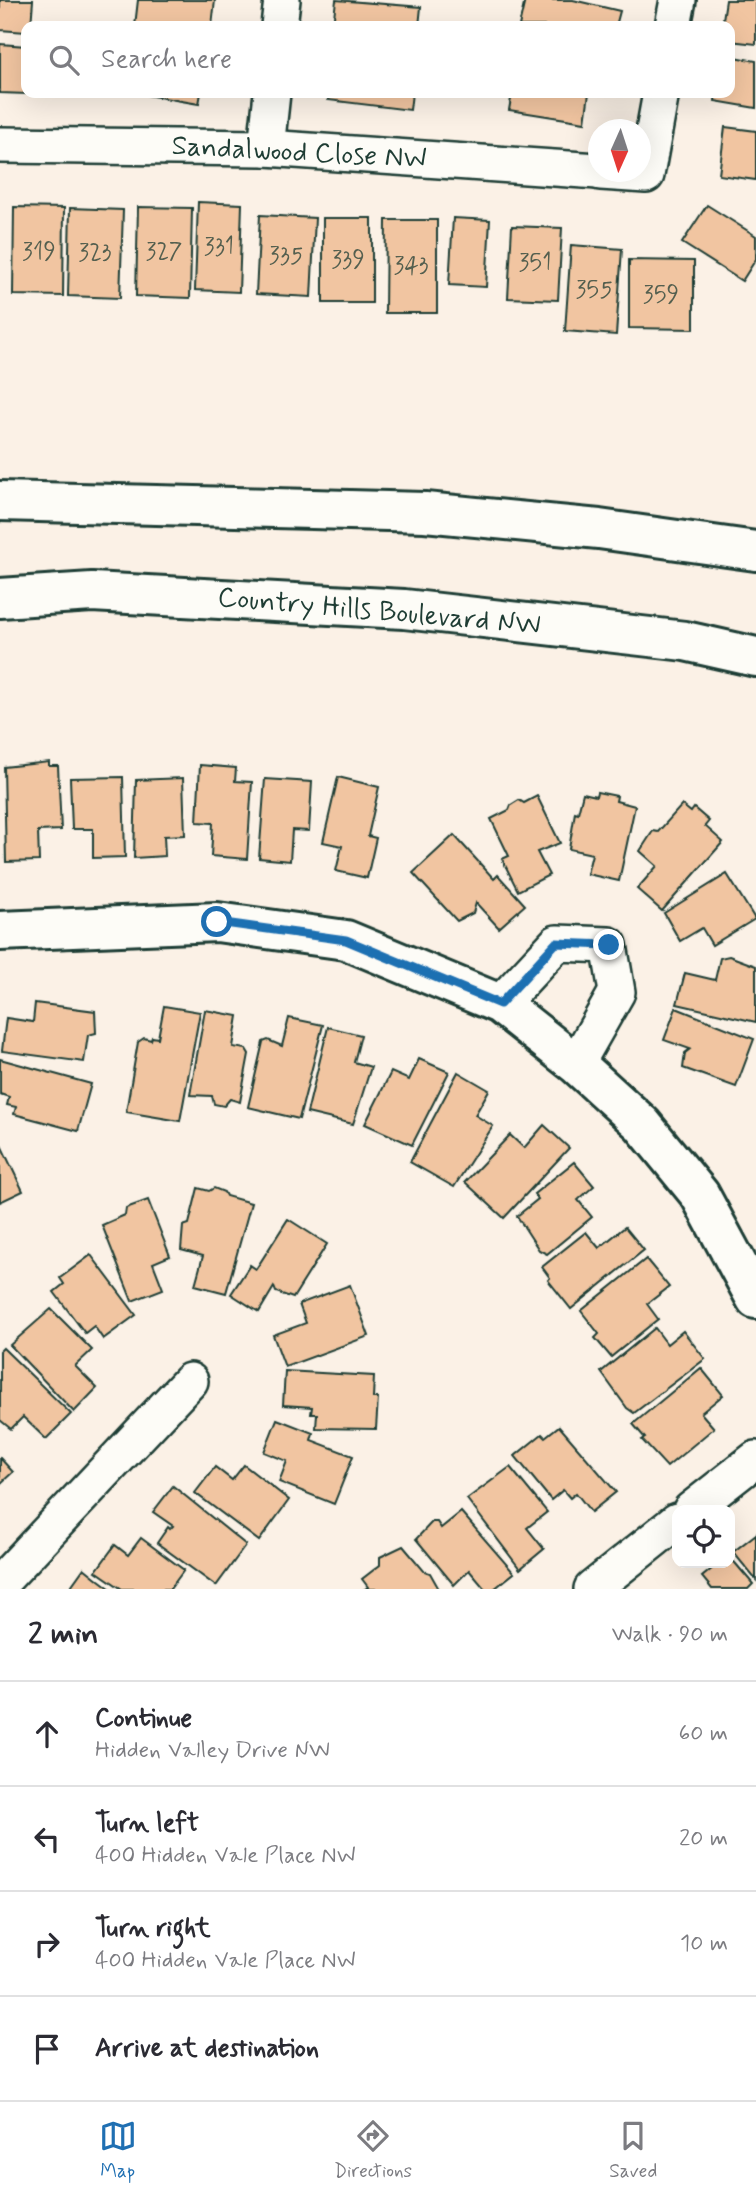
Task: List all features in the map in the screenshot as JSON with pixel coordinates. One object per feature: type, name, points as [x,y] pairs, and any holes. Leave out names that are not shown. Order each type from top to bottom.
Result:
[{"type":"main road","points":[[0,501],[425,512],[599,529],[756,551]]},
{"type":"main road","name":"Country Hills Boulevard NW","points":[[0,598],[92,592],[404,609],[685,641],[756,657]]},
{"type":"main road","points":[[0,931],[217,922],[333,938],[346,940],[500,1004],[576,1064],[642,1124],[700,1195],[756,1299]]},
{"type":"street","points":[[280,21],[282,0]]},
{"type":"street","points":[[674,21],[678,0]]},
{"type":"street","points":[[266,148],[271,98]]},
{"type":"street","name":"Sandalwood Close NW","points":[[651,148],[660,98]]},
{"type":"street","name":"Sandalwood Close NW","points":[[0,145],[266,148],[588,170]]},
{"type":"street","points":[[500,1004],[556,943],[609,945],[617,992],[576,1064]]},
{"type":"street","points":[[0,1583],[190,1381]]},
{"type":"street","points":[[697,1505],[756,1459]]},
{"type":"street","points":[[592,1589],[672,1525]]},
{"type":"building","points":[[0,0],[33,0],[31,21],[21,21],[21,32],[0,30]]},
{"type":"building","points":[[138,0],[215,0],[213,21],[136,21]]},
{"type":"building","points":[[336,0],[421,7],[420,21],[334,21]]},
{"type":"building","points":[[525,0],[573,0],[620,11],[617,21],[520,21]]},
{"type":"building","points":[[726,0],[756,0],[756,44],[735,42],[735,21],[723,21]]},
{"type":"building","points":[[0,44],[21,46],[21,94],[0,93]]},
{"type":"building","points":[[735,57],[756,61],[756,108],[715,101],[715,98],[735,98]]},
{"type":"building","points":[[164,98],[200,98],[199,104]]},
{"type":"building","points":[[328,98],[411,98],[410,110]]},
{"type":"building","points":[[511,98],[588,98],[585,122],[509,110]]},
{"type":"building","points":[[725,127],[756,131],[756,180],[719,175]]},
{"type":"building","points":[[198,202],[242,204],[239,292],[195,290]]},
{"type":"building","points":[[707,205],[756,236],[756,259],[742,281],[682,243]]},
{"type":"building","points":[[14,207],[64,208],[63,296],[13,295]]},
{"type":"building","points":[[138,207],[192,208],[190,298],[136,296]]},
{"type":"building","points":[[70,208],[123,210],[120,298],[68,296]]},
{"type":"building","points":[[260,215],[315,218],[311,297],[256,294]]},
{"type":"building","points":[[323,218],[372,218],[372,303],[323,303]]},
{"type":"building","points":[[453,218],[490,220],[486,287],[449,285]]},
{"type":"building","points":[[386,220],[437,220],[437,313],[385,313]]},
{"type":"building","points":[[512,226],[562,228],[558,300],[508,298]]},
{"type":"building","points":[[571,245],[622,249],[616,335],[565,331]]},
{"type":"building","points":[[629,260],[694,261],[694,329],[629,328]]},
{"type":"building","points":[[49,762],[49,766],[58,766],[61,830],[38,831],[39,861],[6,862],[4,767]]},
{"type":"building","points":[[200,765],[236,768],[235,781],[252,782],[247,859],[211,856],[213,823],[197,822]]},
{"type":"building","points":[[123,777],[125,857],[93,858],[93,829],[72,829],[70,778]]},
{"type":"building","points":[[338,777],[379,787],[368,836],[376,838],[367,878],[336,871],[342,846],[323,842]]},
{"type":"building","points":[[183,778],[185,835],[164,836],[165,856],[134,858],[136,780]]},
{"type":"building","points":[[265,779],[312,782],[309,831],[292,830],[290,861],[259,858]]},
{"type":"building","points":[[597,792],[617,796],[616,801],[635,806],[619,881],[587,874],[592,854],[569,849],[575,812],[578,813],[583,793],[596,796]]},
{"type":"building","points":[[537,796],[560,843],[537,852],[549,875],[518,891],[502,859],[509,856],[491,819],[509,810],[511,805],[519,800],[524,803]]},
{"type":"building","points":[[682,805],[691,812],[694,808],[709,821],[705,826],[723,842],[662,911],[637,889],[657,866],[640,851],[653,831],[658,832]]},
{"type":"building","points":[[454,835],[494,879],[498,875],[525,905],[499,928],[476,903],[473,913],[457,921],[413,873]]},
{"type":"building","points":[[727,874],[755,919],[712,945],[702,928],[680,941],[664,913]]},
{"type":"building","points":[[729,956],[756,966],[756,1022],[677,1004],[685,973],[715,980],[720,958]]},
{"type":"building","points":[[35,1003],[95,1011],[96,1033],[88,1035],[84,1062],[2,1051],[6,1018],[33,1022]]},
{"type":"building","points":[[164,1006],[200,1012],[180,1121],[126,1112],[138,1042],[144,1038],[158,1038]]},
{"type":"building","points":[[676,1008],[754,1039],[736,1087],[683,1068],[685,1053],[690,1049],[664,1040]]},
{"type":"building","points":[[205,1010],[238,1016],[233,1047],[246,1049],[249,1054],[240,1102],[230,1099],[224,1106],[214,1104],[212,1096],[190,1095]]},
{"type":"building","points":[[289,1018],[323,1025],[299,1119],[248,1107],[263,1042],[268,1040],[282,1046]]},
{"type":"building","points":[[328,1027],[361,1035],[354,1062],[371,1067],[353,1124],[307,1113]]},
{"type":"building","points":[[0,1059],[91,1084],[78,1131],[14,1114],[16,1107],[7,1105],[9,1097],[0,1094]]},
{"type":"building","points":[[419,1059],[449,1072],[412,1145],[365,1124],[391,1072],[409,1080]]},
{"type":"building","points":[[458,1072],[489,1090],[475,1115],[493,1126],[454,1187],[410,1162]]},
{"type":"building","points":[[544,1125],[569,1148],[504,1218],[465,1182],[510,1135],[524,1148]]},
{"type":"building","points":[[0,1143],[23,1191],[0,1202]]},
{"type":"building","points":[[574,1162],[594,1186],[578,1200],[592,1217],[547,1254],[539,1250],[517,1216],[538,1199],[534,1194]]},
{"type":"building","points":[[198,1188],[209,1191],[214,1188],[224,1192],[226,1196],[251,1203],[226,1293],[195,1285],[203,1256],[181,1250],[183,1226],[189,1224]]},
{"type":"building","points":[[148,1200],[170,1256],[153,1263],[163,1289],[132,1301],[102,1225],[125,1215],[126,1208]]},
{"type":"building","points":[[288,1219],[327,1244],[293,1298],[276,1292],[274,1287],[259,1312],[231,1294],[250,1265],[256,1269]]},
{"type":"building","points":[[625,1227],[644,1250],[571,1309],[548,1280],[550,1278],[542,1267],[586,1232],[599,1248]]},
{"type":"building","points":[[91,1255],[136,1315],[103,1339],[94,1326],[85,1333],[54,1292],[64,1284],[60,1278]]},
{"type":"building","points":[[646,1259],[669,1287],[647,1304],[658,1319],[611,1357],[595,1338],[599,1334],[581,1311]]},
{"type":"building","points":[[350,1285],[369,1336],[285,1367],[273,1335],[306,1323],[299,1304]]},
{"type":"building","points":[[51,1309],[92,1350],[75,1366],[97,1388],[74,1412],[10,1345]]},
{"type":"building","points":[[655,1328],[667,1344],[683,1331],[705,1359],[634,1413],[627,1408],[601,1372]]},
{"type":"building","points":[[3,1348],[71,1414],[46,1439],[23,1417],[11,1429],[0,1420],[0,1351]]},
{"type":"building","points":[[701,1368],[723,1395],[701,1413],[714,1428],[667,1467],[642,1440],[645,1438],[633,1424]]},
{"type":"building","points":[[285,1371],[374,1376],[373,1398],[378,1398],[376,1429],[316,1428],[317,1414],[311,1414],[312,1407],[283,1405]]},
{"type":"building","points":[[277,1419],[313,1433],[311,1440],[353,1456],[334,1504],[279,1482],[287,1461],[264,1452]]},
{"type":"building","points":[[559,1426],[616,1492],[591,1512],[576,1493],[570,1498],[563,1490],[551,1500],[515,1456],[542,1434],[545,1437]]},
{"type":"building","points":[[0,1458],[13,1472],[0,1484]]},
{"type":"building","points":[[244,1465],[289,1500],[259,1541],[195,1493],[215,1467],[232,1480]]},
{"type":"building","points":[[510,1467],[547,1512],[527,1528],[544,1549],[520,1569],[467,1499]]},
{"type":"building","points":[[173,1486],[246,1545],[216,1586],[157,1543],[168,1527],[170,1529],[173,1526],[153,1512]]},
{"type":"building","points":[[461,1512],[514,1573],[494,1589],[485,1589],[469,1570],[454,1585],[416,1539],[432,1522],[437,1522],[441,1528]]},
{"type":"building","points":[[756,1534],[756,1580],[735,1554],[735,1550]]},
{"type":"building","points":[[141,1538],[184,1570],[170,1589],[122,1589],[96,1571],[115,1545],[128,1555]]},
{"type":"building","points":[[403,1546],[424,1571],[430,1573],[439,1589],[365,1589],[368,1587],[362,1579],[380,1565],[380,1557]]},
{"type":"building","points":[[735,1563],[753,1584],[748,1589],[712,1589],[702,1577],[713,1568],[735,1568]]},
{"type":"building","points":[[84,1568],[99,1580],[111,1589],[69,1589]]},
{"type":"route","points":[[217,922],[346,940],[500,1004],[556,943],[609,945]]}]
